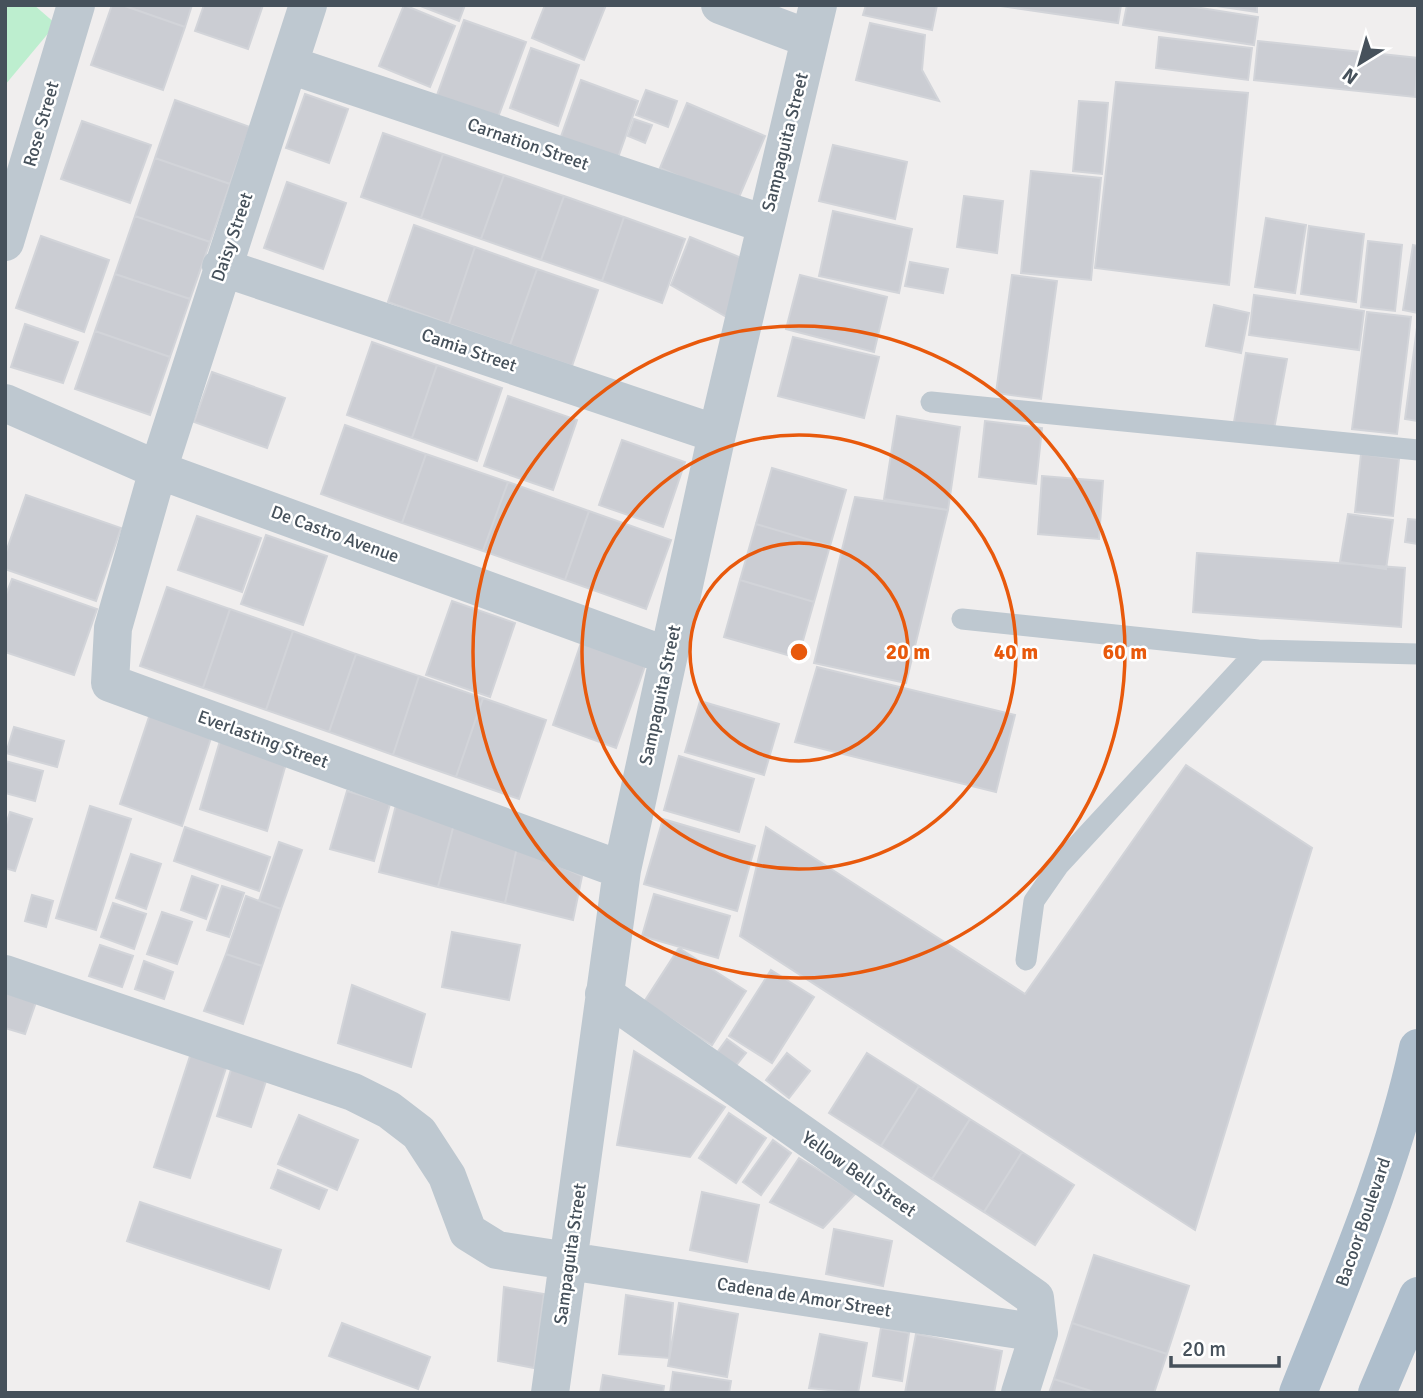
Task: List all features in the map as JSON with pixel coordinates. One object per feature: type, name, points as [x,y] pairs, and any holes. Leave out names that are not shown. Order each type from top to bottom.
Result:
[{"type":"main road","name":"Bacoor Boulevard","points":[[1297,1393],[1341,1285],[1408,1094],[1418,1048]]},
{"type":"main road","points":[[1377,1393],[1418,1296]]},
{"type":"street","name":"Rose Street","points":[[5,242],[14,177],[76,5]]},
{"type":"street","name":"Daisy Street","points":[[158,470],[221,267],[308,5]]},
{"type":"street","points":[[720,5],[814,22]]},
{"type":"street","name":"Sampaguita Street","points":[[550,1393],[622,870],[717,433],[814,22]]},
{"type":"street","name":"Carnation Street","points":[[290,65],[765,224]]},
{"type":"street","name":"Camia Street","points":[[221,267],[717,433]]},
{"type":"street","name":"De Castro Avenue","points":[[5,403],[158,470],[668,656]]},
{"type":"street","name":"Everlasting Street","points":[[158,470],[113,628],[110,684],[622,870]]},
{"type":"street","name":"Cadena de Amor Street","points":[[5,974],[353,1092],[389,1110],[419,1133],[447,1176],[468,1232],[497,1250],[1039,1333]]},
{"type":"street","name":"Yellow Bell Street","points":[[604,994],[1035,1298],[1039,1333],[1020,1393]]},
{"type":"lane","points":[[931,402],[1418,450]]},
{"type":"lane","points":[[962,619],[1258,650],[1418,654]]},
{"type":"lane","points":[[1026,960],[1034,901],[1059,865],[1258,650]]},
{"type":"green space","points":[[5,5],[34,5],[56,24],[5,85]]},
{"type":"building","points":[[112,5],[122,5],[185,27],[163,90],[91,65]]},
{"type":"building","points":[[122,5],[192,5],[185,27]]},
{"type":"building","points":[[204,5],[263,5],[248,49],[195,31]]},
{"type":"building","points":[[404,5],[455,26],[430,87],[379,66]]},
{"type":"building","points":[[418,5],[465,5],[459,21]]},
{"type":"building","points":[[545,5],[606,5],[584,60],[532,38]]},
{"type":"building","points":[[866,5],[937,5],[932,30],[863,15]]},
{"type":"building","points":[[994,5],[1121,5],[1118,23]]},
{"type":"building","points":[[1127,5],[1182,5],[1258,17],[1254,45],[1123,25]]},
{"type":"building","points":[[1210,5],[1257,5],[1257,12]]},
{"type":"building","points":[[464,20],[526,42],[497,120],[436,98]]},
{"type":"building","points":[[870,23],[925,35],[922,70],[939,101],[856,80]]},
{"type":"building","points":[[1159,37],[1252,48],[1248,80],[1156,68]]},
{"type":"building","points":[[1258,41],[1418,58],[1415,97],[1254,80]]},
{"type":"building","points":[[531,48],[579,65],[558,126],[510,108]]},
{"type":"building","points":[[581,80],[638,101],[614,169],[557,148]]},
{"type":"building","points":[[1116,82],[1248,93],[1229,285],[1095,268]]},
{"type":"building","points":[[646,90],[677,101],[668,127],[636,115]]},
{"type":"building","points":[[305,94],[348,109],[329,163],[286,148]]},
{"type":"building","points":[[175,100],[250,127],[230,184],[155,158]]},
{"type":"building","points":[[1079,101],[1108,103],[1102,174],[1073,171]]},
{"type":"building","points":[[687,103],[765,136],[737,202],[660,168]]},
{"type":"building","points":[[634,119],[652,125],[645,143],[628,136]]},
{"type":"building","points":[[82,121],[151,145],[130,203],[61,179]]},
{"type":"building","points":[[383,133],[443,154],[421,218],[361,197]]},
{"type":"building","points":[[833,145],[907,162],[895,219],[819,201]]},
{"type":"building","points":[[443,154],[504,175],[481,239],[421,218]]},
{"type":"building","points":[[155,158],[230,184],[210,242],[135,216]]},
{"type":"building","points":[[1031,171],[1101,178],[1091,280],[1021,273]]},
{"type":"building","points":[[504,175],[564,196],[541,260],[481,239]]},
{"type":"building","points":[[287,182],[346,203],[323,269],[264,248]]},
{"type":"building","points":[[564,196],[624,217],[602,281],[541,260]]},
{"type":"building","points":[[964,196],[1003,201],[997,253],[957,247]]},
{"type":"building","points":[[833,211],[912,229],[899,293],[819,276]]},
{"type":"building","points":[[135,216],[210,242],[190,299],[115,274]]},
{"type":"building","points":[[624,217],[685,239],[662,303],[602,281]]},
{"type":"building","points":[[1266,218],[1306,225],[1295,293],[1255,287]]},
{"type":"building","points":[[414,225],[475,247],[449,324],[388,302]]},
{"type":"building","points":[[1309,226],[1364,234],[1356,302],[1301,294]]},
{"type":"building","points":[[41,236],[109,260],[84,332],[16,308]]},
{"type":"building","points":[[690,237],[744,259],[730,319],[671,285]]},
{"type":"building","points":[[1368,241],[1402,245],[1395,311],[1361,307]]},
{"type":"building","points":[[1413,245],[1418,246],[1418,313],[1403,310]]},
{"type":"building","points":[[475,247],[537,269],[510,345],[449,324]]},
{"type":"building","points":[[910,262],[948,269],[943,293],[905,286]]},
{"type":"building","points":[[537,269],[598,290],[572,366],[510,345]]},
{"type":"building","points":[[115,274],[190,299],[170,357],[95,331]]},
{"type":"building","points":[[800,275],[887,297],[874,352],[786,329]]},
{"type":"building","points":[[1012,275],[1057,281],[1041,399],[996,393]]},
{"type":"building","points":[[1254,295],[1364,311],[1359,350],[1249,335]]},
{"type":"building","points":[[1214,305],[1249,313],[1241,353],[1206,346]]},
{"type":"building","points":[[1367,312],[1411,317],[1397,434],[1352,429]]},
{"type":"building","points":[[1418,320],[1418,421],[1405,419]]},
{"type":"building","points":[[25,324],[78,342],[63,383],[11,367]]},
{"type":"building","points":[[95,331],[170,357],[150,415],[75,389]]},
{"type":"building","points":[[793,337],[879,357],[864,418],[778,396]]},
{"type":"building","points":[[372,342],[437,365],[412,438],[347,415]]},
{"type":"building","points":[[1246,353],[1287,359],[1274,429],[1234,422]]},
{"type":"building","points":[[437,365],[502,388],[477,461],[412,438]]},
{"type":"building","points":[[212,372],[285,398],[267,448],[194,422]]},
{"type":"building","points":[[508,396],[577,420],[553,490],[484,466]]},
{"type":"building","points":[[897,416],[960,427],[948,510],[884,499]]},
{"type":"building","points":[[985,421],[1042,428],[1036,484],[979,477]]},
{"type":"building","points":[[345,425],[426,454],[402,523],[321,494]]},
{"type":"building","points":[[622,440],[685,462],[663,527],[599,505]]},
{"type":"building","points":[[426,454],[508,482],[483,551],[402,523]]},
{"type":"building","points":[[1361,454],[1399,459],[1393,516],[1355,512]]},
{"type":"building","points":[[772,468],[846,490],[830,546],[756,524]]},
{"type":"building","points":[[1042,476],[1103,481],[1099,539],[1038,534]]},
{"type":"building","points":[[508,482],[589,511],[565,580],[483,551]]},
{"type":"building","points":[[26,495],[121,528],[96,601],[5,569],[5,555]]},
{"type":"building","points":[[855,497],[948,510],[906,683],[814,663]]},
{"type":"building","points":[[589,511],[671,540],[646,609],[565,580]]},
{"type":"building","points":[[1348,514],[1393,520],[1386,569],[1340,562]]},
{"type":"building","points":[[197,516],[261,538],[242,592],[178,570]]},
{"type":"building","points":[[1408,519],[1418,520],[1418,544],[1405,542]]},
{"type":"building","points":[[756,524],[830,546],[814,602],[740,580]]},
{"type":"building","points":[[266,535],[327,556],[303,625],[241,604]]},
{"type":"building","points":[[1197,553],[1405,568],[1401,627],[1193,612]]},
{"type":"building","points":[[12,579],[97,609],[74,675],[5,652],[5,597]]},
{"type":"building","points":[[740,580],[814,602],[798,658],[724,637]]},
{"type":"building","points":[[167,587],[230,609],[203,688],[140,666]]},
{"type":"building","points":[[452,601],[515,623],[490,697],[426,675]]},
{"type":"building","points":[[230,609],[293,631],[266,710],[203,688]]},
{"type":"building","points":[[293,631],[356,654],[329,732],[266,710]]},
{"type":"building","points":[[582,640],[646,663],[616,748],[553,725]]},
{"type":"building","points":[[356,654],[419,676],[393,755],[329,732]]},
{"type":"building","points":[[817,667],[1015,715],[996,792],[795,742]]},
{"type":"building","points":[[419,676],[483,698],[456,777],[393,755]]},
{"type":"building","points":[[483,698],[546,720],[519,799],[456,777]]},
{"type":"building","points":[[700,701],[779,724],[764,775],[685,752]]},
{"type":"building","points":[[151,711],[213,732],[182,826],[120,804]]},
{"type":"building","points":[[14,727],[64,741],[57,767],[6,753]]},
{"type":"building","points":[[222,734],[289,753],[267,831],[200,809]]},
{"type":"building","points":[[679,756],[754,779],[739,832],[664,810]]},
{"type":"building","points":[[5,761],[43,771],[35,801],[5,793]]},
{"type":"building","points":[[1186,765],[1312,848],[1195,1230],[740,936],[766,827],[1025,994]]},
{"type":"building","points":[[347,791],[390,804],[374,861],[330,849]]},
{"type":"building","points":[[396,805],[455,820],[438,887],[379,872]]},
{"type":"building","points":[[90,806],[131,819],[96,930],[56,918]]},
{"type":"building","points":[[10,812],[32,819],[15,871],[5,868],[5,828]]},
{"type":"building","points":[[663,819],[755,846],[737,911],[644,884]]},
{"type":"building","points":[[455,820],[517,847],[505,903],[438,887]]},
{"type":"building","points":[[185,827],[270,857],[259,891],[174,861]]},
{"type":"building","points":[[279,842],[302,850],[281,909],[259,901]]},
{"type":"building","points":[[517,847],[582,876],[573,920],[505,903]]},
{"type":"building","points":[[131,854],[161,864],[146,909],[116,898]]},
{"type":"building","points":[[192,876],[218,885],[206,919],[181,910]]},
{"type":"building","points":[[222,886],[244,893],[229,937],[207,930]]},
{"type":"building","points":[[654,894],[730,916],[718,958],[642,936]]},
{"type":"building","points":[[32,895],[53,901],[46,927],[25,921]]},
{"type":"building","points":[[246,896],[281,909],[262,966],[226,954]]},
{"type":"building","points":[[113,903],[146,914],[134,949],[101,937]]},
{"type":"building","points":[[162,912],[192,922],[177,964],[147,954]]},
{"type":"building","points":[[452,932],[520,945],[509,1000],[442,987]]},
{"type":"building","points":[[100,945],[133,956],[122,987],[89,976]]},
{"type":"building","points":[[679,948],[746,991],[712,1045],[644,1002]]},
{"type":"building","points":[[226,954],[262,966],[243,1024],[204,1011]]},
{"type":"building","points":[[144,961],[173,972],[164,999],[135,989]]},
{"type":"building","points":[[771,970],[814,997],[772,1063],[729,1036]]},
{"type":"building","points":[[352,985],[425,1014],[411,1067],[338,1043]]},
{"type":"building","points":[[5,991],[36,1002],[25,1034],[5,1028]]},
{"type":"building","points":[[727,1039],[746,1053],[734,1068],[716,1054]]},
{"type":"building","points":[[634,1051],[725,1107],[690,1157],[617,1145]]},
{"type":"building","points":[[191,1053],[227,1065],[190,1178],[154,1167]]},
{"type":"building","points":[[787,1053],[810,1071],[789,1098],[766,1080]]},
{"type":"building","points":[[867,1053],[919,1086],[881,1146],[829,1113]]},
{"type":"building","points":[[233,1063],[268,1075],[251,1127],[217,1116]]},
{"type":"building","points":[[919,1086],[970,1119],[932,1179],[881,1146]]},
{"type":"building","points":[[729,1113],[766,1138],[736,1183],[699,1158]]},
{"type":"building","points":[[299,1115],[358,1140],[337,1190],[278,1164]]},
{"type":"building","points":[[970,1119],[1022,1152],[984,1212],[932,1179]]},
{"type":"building","points":[[773,1140],[791,1153],[761,1195],[743,1182]]},
{"type":"building","points":[[1022,1152],[1074,1185],[1035,1245],[984,1212]]},
{"type":"building","points":[[799,1158],[856,1193],[823,1228],[770,1202]]},
{"type":"building","points":[[278,1170],[327,1190],[319,1209],[271,1188]]},
{"type":"building","points":[[702,1192],[759,1205],[747,1262],[690,1250]]},
{"type":"building","points":[[140,1202],[281,1250],[269,1289],[127,1241]]},
{"type":"building","points":[[834,1229],[892,1241],[883,1286],[826,1274]]},
{"type":"building","points":[[1094,1255],[1189,1286],[1167,1354],[1072,1323]]},
{"type":"building","points":[[504,1287],[544,1294],[534,1368],[498,1361]]},
{"type":"building","points":[[626,1295],[673,1303],[669,1358],[619,1354]]},
{"type":"building","points":[[679,1303],[738,1314],[727,1377],[668,1366]]},
{"type":"building","points":[[342,1323],[430,1357],[418,1389],[329,1356]]},
{"type":"building","points":[[1072,1323],[1167,1354],[1154,1393],[1097,1393],[1054,1379]]},
{"type":"building","points":[[881,1328],[909,1333],[902,1381],[873,1376]]},
{"type":"building","points":[[820,1334],[867,1343],[858,1393],[809,1388]]},
{"type":"building","points":[[916,1334],[1002,1351],[994,1393],[905,1393]]},
{"type":"building","points":[[673,1372],[731,1381],[729,1393],[670,1393]]},
{"type":"building","points":[[603,1375],[664,1386],[663,1393],[600,1393]]},
{"type":"building","points":[[1054,1379],[1097,1393],[1049,1393]]}]
